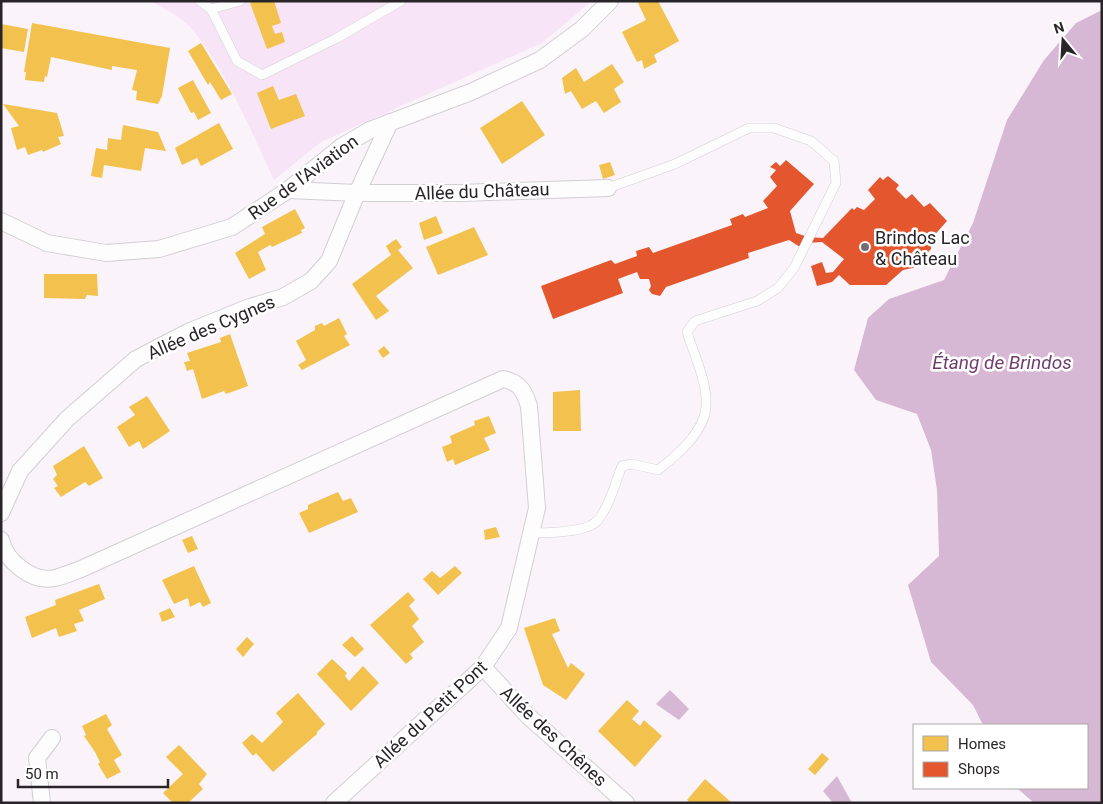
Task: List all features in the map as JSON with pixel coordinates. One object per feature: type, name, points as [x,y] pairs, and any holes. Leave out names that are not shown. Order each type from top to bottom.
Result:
[{"type":"street","name":"Rue de l'Aviation","points":[[1,222],[47,243],[106,252],[160,249],[232,227],[288,190],[341,147],[370,130],[471,92],[540,60],[582,29],[610,1]]},
{"type":"street","name":"Allée des Cygnes","points":[[1,514],[20,471],[67,419],[136,359],[188,332],[246,308],[283,297],[311,281],[329,261],[357,193],[390,122]]},
{"type":"street","name":"Allée du Château","points":[[288,190],[357,193],[608,188]]},
{"type":"street","name":"Allée du Petit Pont","points":[[2,547],[17,566],[34,576],[53,578],[81,569],[503,379],[515,382],[525,393],[529,406],[537,508],[508,628],[483,667],[334,803]]},
{"type":"street","name":"Allée des Chênes","points":[[483,667],[528,716],[626,803]]},
{"type":"street","points":[[42,803],[37,758],[52,738]]},
{"type":"lane","points":[[200,1],[211,9],[237,60],[262,75],[337,38],[400,1]]},
{"type":"lane","points":[[211,9],[240,1]]},
{"type":"lane","points":[[531,533],[563,534],[597,521],[605,509],[622,466],[632,464],[658,470],[677,456],[697,430],[706,408],[704,388],[687,332],[695,321],[757,301],[778,288],[794,268],[836,183],[834,161],[811,141],[774,128],[749,128],[675,164],[608,188]]},
{"type":"shaded area","points":[[151,1],[592,1],[542,43],[321,142],[274,180],[226,80],[202,42],[185,22]]},
{"type":"water","name":"Étang de Brindos","points":[[1102,10],[1102,803],[1034,803],[1018,789],[1088,789],[1088,724],[982,724],[973,705],[931,662],[908,585],[939,556],[937,490],[931,450],[917,414],[876,400],[854,370],[868,318],[889,299],[944,280],[973,223],[1007,120],[1044,60],[1076,23]]},
{"type":"water","points":[[670,690],[689,709],[679,720],[656,704]]},
{"type":"water","points":[[837,776],[852,803],[833,803],[823,791]]},
{"type":"building: Homes","points":[[254,1],[274,1],[281,23],[272,26],[275,34],[282,32],[285,42],[267,49],[250,3]]},
{"type":"building: Homes","points":[[640,1],[658,1],[679,41],[654,55],[657,62],[644,69],[642,60],[637,62],[622,32],[646,20],[638,3]]},
{"type":"building: Homes","points":[[32,23],[170,48],[162,96],[158,104],[136,100],[137,91],[132,90],[137,70],[112,66],[112,70],[51,57],[47,77],[45,76],[44,82],[25,80],[26,72],[24,72]]},
{"type":"building: Homes","points":[[1,24],[28,29],[24,52],[1,48]]},
{"type":"building: Homes","points":[[201,43],[232,94],[221,100],[210,82],[208,85],[188,51]]},
{"type":"building: Homes","points":[[612,64],[624,82],[614,89],[621,102],[604,113],[596,101],[582,109],[571,91],[565,94],[562,78],[576,68],[584,82]]},
{"type":"building: Homes","points":[[193,80],[211,113],[198,120],[194,112],[191,113],[178,88]]},
{"type":"building: Homes","points":[[273,86],[279,100],[296,94],[305,116],[271,129],[257,93]]},
{"type":"building: Homes","points":[[522,101],[545,135],[502,164],[480,128]]},
{"type":"building: Homes","points":[[3,104],[57,113],[64,136],[58,137],[61,144],[43,152],[42,150],[28,155],[25,147],[17,150],[11,128],[19,126]]},
{"type":"building: Homes","points":[[219,123],[233,149],[201,166],[197,158],[182,165],[175,148]]},
{"type":"building: Homes","points":[[123,125],[158,132],[166,151],[145,148],[141,171],[104,165],[102,178],[91,176],[96,148],[107,150],[108,138],[121,140]]},
{"type":"building: Homes","points":[[610,162],[615,175],[603,179],[599,165]]},
{"type":"building: Homes","points":[[295,209],[305,228],[301,230],[302,233],[272,247],[270,245],[258,252],[266,270],[249,279],[235,253],[265,234],[262,227]]},
{"type":"building: Homes","points":[[436,216],[443,233],[424,240],[419,223]]},
{"type":"building: Homes","points":[[474,227],[488,255],[438,275],[426,247]]},
{"type":"building: Homes","points":[[396,239],[402,247],[398,250],[413,268],[376,296],[389,311],[376,320],[352,284],[391,255],[386,246]]},
{"type":"building: Homes","points":[[44,274],[97,274],[98,296],[87,295],[85,299],[44,298]]},
{"type":"building: Homes","points":[[339,318],[347,334],[344,336],[350,345],[302,370],[298,365],[306,360],[296,341],[315,330],[315,326],[322,323],[324,326]]},
{"type":"building: Homes","points":[[230,334],[248,386],[226,394],[224,391],[202,399],[193,369],[187,371],[184,362],[190,361],[187,353],[221,342],[220,338]]},
{"type":"building: Homes","points":[[384,346],[390,353],[383,358],[378,351]]},
{"type":"building: Homes","points":[[580,390],[581,431],[553,431],[553,392]]},
{"type":"building: Homes","points":[[147,396],[170,431],[143,449],[139,441],[129,447],[117,427],[135,415],[129,407]]},
{"type":"building: Homes","points":[[489,416],[496,433],[484,438],[490,450],[455,465],[453,459],[447,462],[442,447],[452,443],[450,436],[475,425],[474,421]]},
{"type":"building: Homes","points":[[84,446],[103,478],[89,486],[85,482],[61,497],[54,488],[58,486],[53,479],[57,475],[53,466]]},
{"type":"building: Homes","points":[[338,492],[343,501],[351,498],[358,512],[309,533],[299,513],[308,509],[308,505]]},
{"type":"building: Homes","points":[[496,527],[500,537],[485,540],[484,530]]},
{"type":"building: Homes","points":[[192,536],[198,549],[188,553],[182,540]]},
{"type":"building: Homes","points":[[194,566],[211,603],[203,607],[200,602],[190,607],[188,598],[174,604],[162,580]]},
{"type":"building: Homes","points":[[455,566],[462,573],[438,595],[423,579],[432,571],[440,578]]},
{"type":"building: Homes","points":[[99,584],[105,599],[79,610],[84,621],[74,624],[77,631],[59,637],[56,628],[32,638],[25,617],[56,605],[55,600]]},
{"type":"building: Homes","points":[[408,592],[415,600],[409,606],[419,619],[412,626],[424,642],[410,654],[413,658],[406,664],[370,625]]},
{"type":"building: Homes","points":[[170,608],[175,617],[162,622],[159,613]]},
{"type":"building: Homes","points":[[555,618],[560,631],[552,634],[568,668],[571,663],[585,674],[566,700],[543,685],[524,628]]},
{"type":"building: Homes","points":[[352,636],[364,649],[355,657],[342,645]]},
{"type":"building: Homes","points":[[247,637],[254,644],[243,657],[236,649]]},
{"type":"building: Homes","points":[[332,659],[347,673],[345,676],[349,681],[363,666],[379,683],[351,711],[317,674]]},
{"type":"building: Homes","points":[[298,693],[325,724],[317,734],[273,772],[256,753],[253,756],[242,743],[252,734],[262,743],[283,722],[276,713]]},
{"type":"building: Homes","points":[[627,700],[639,711],[632,719],[640,726],[644,720],[662,736],[635,767],[598,731]]},
{"type":"building: Homes","points":[[106,714],[112,725],[107,729],[122,755],[114,760],[121,772],[107,779],[98,764],[100,762],[95,752],[84,736],[86,735],[82,726]]},
{"type":"building: Homes","points":[[179,745],[207,774],[199,784],[203,789],[188,803],[173,803],[163,793],[183,774],[166,757]]},
{"type":"building: Homes","points":[[822,753],[829,759],[815,775],[808,769]]},
{"type":"building: Homes","points":[[705,779],[732,803],[691,803],[687,800]]},
{"type":"building: Shops","points":[[786,160],[814,184],[790,211],[796,233],[808,237],[823,238],[852,208],[854,210],[857,207],[864,210],[875,199],[868,190],[880,177],[883,180],[888,176],[899,185],[896,189],[906,199],[912,194],[924,207],[930,203],[947,221],[931,239],[931,249],[913,268],[903,270],[886,285],[850,285],[839,275],[832,282],[817,286],[811,266],[822,262],[826,273],[833,272],[844,259],[822,242],[806,243],[800,247],[789,240],[748,253],[749,258],[666,287],[660,296],[652,294],[649,290],[651,286],[649,279],[640,279],[637,272],[618,279],[623,293],[553,319],[541,286],[611,260],[615,264],[637,256],[636,251],[649,247],[653,253],[732,225],[730,219],[743,214],[745,217],[768,208],[763,201],[777,186],[770,177],[776,170],[770,167],[776,162],[780,166]]},
{"type":"place","name":"Brindos Lac & Château","points":[[865,247]]}]
